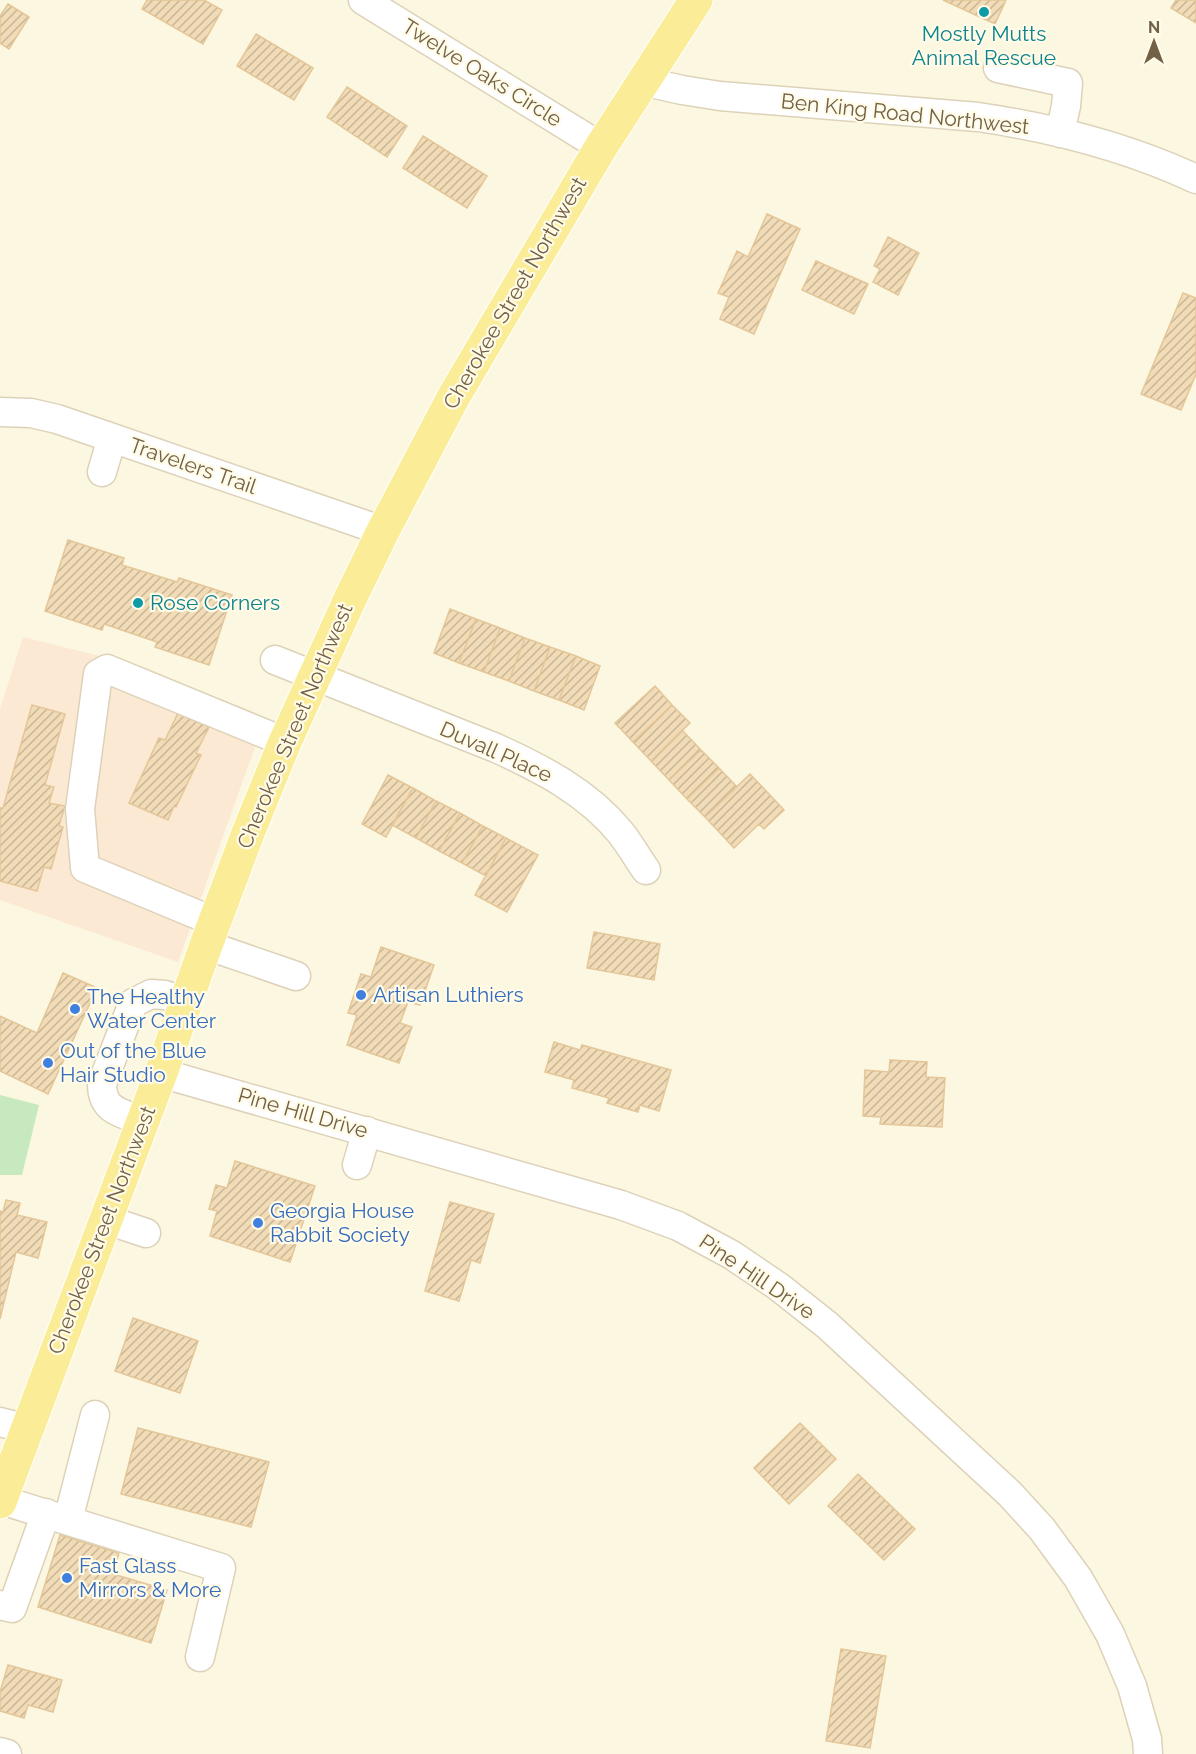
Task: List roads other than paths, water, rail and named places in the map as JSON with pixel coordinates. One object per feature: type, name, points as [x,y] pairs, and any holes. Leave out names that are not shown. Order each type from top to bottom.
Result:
[{"type":"main road","name":"Cherokee Street Northwest","points":[[0,1501],[13,1425],[107,1220],[248,833],[315,676],[384,531],[454,396],[601,147],[696,0]]},
{"type":"street","name":"Twelve Oaks Circle","points":[[363,0],[601,147]]},
{"type":"street","points":[[998,68],[1068,83],[1060,133]]},
{"type":"street","name":"Ben King Road Northwest","points":[[642,81],[720,96],[978,117],[1020,123],[1089,140],[1148,159],[1196,179]]},
{"type":"street","name":"Travelers Trail","points":[[0,412],[31,413],[57,419],[384,531]]},
{"type":"street","points":[[102,472],[112,438]]},
{"type":"street","name":"Duvall Place","points":[[275,660],[495,748],[563,782],[596,806],[620,833],[646,870]]},
{"type":"street","points":[[285,742],[107,669],[98,674],[80,809],[85,868],[296,976]]},
{"type":"street","points":[[143,1121],[112,1108],[102,1097],[102,1084],[133,1004],[151,994],[165,995],[187,1002]]},
{"type":"street","name":"Pine Hill Drive","points":[[161,1073],[621,1205],[678,1226],[732,1255],[779,1287],[827,1325],[1001,1486],[1042,1529],[1078,1578],[1110,1634],[1132,1686],[1148,1754]]},
{"type":"street","points":[[357,1165],[367,1131]]},
{"type":"street","points":[[107,1220],[146,1233]]},
{"type":"street","points":[[0,1605],[12,1608],[57,1516],[95,1415]]},
{"type":"street","points":[[0,1501],[57,1516],[221,1568],[200,1657]]},
{"type":"street","points":[[0,1752],[7,1754]]},
{"type":"place","name":"Mostly Mutts Animal Rescue","points":[[984,12]]},
{"type":"place","name":"Rose Corners","points":[[138,603]]},
{"type":"place","name":"Artisan Luthiers","points":[[361,995]]},
{"type":"place","name":"The Healthy Water Center","points":[[75,1009]]},
{"type":"place","name":"Out of the Blue Hair Studio","points":[[48,1063]]},
{"type":"place","name":"Georgia House Rabbit Society","points":[[258,1223]]},
{"type":"place","name":"Fast Glass Mirrors & More","points":[[67,1578]]}]
